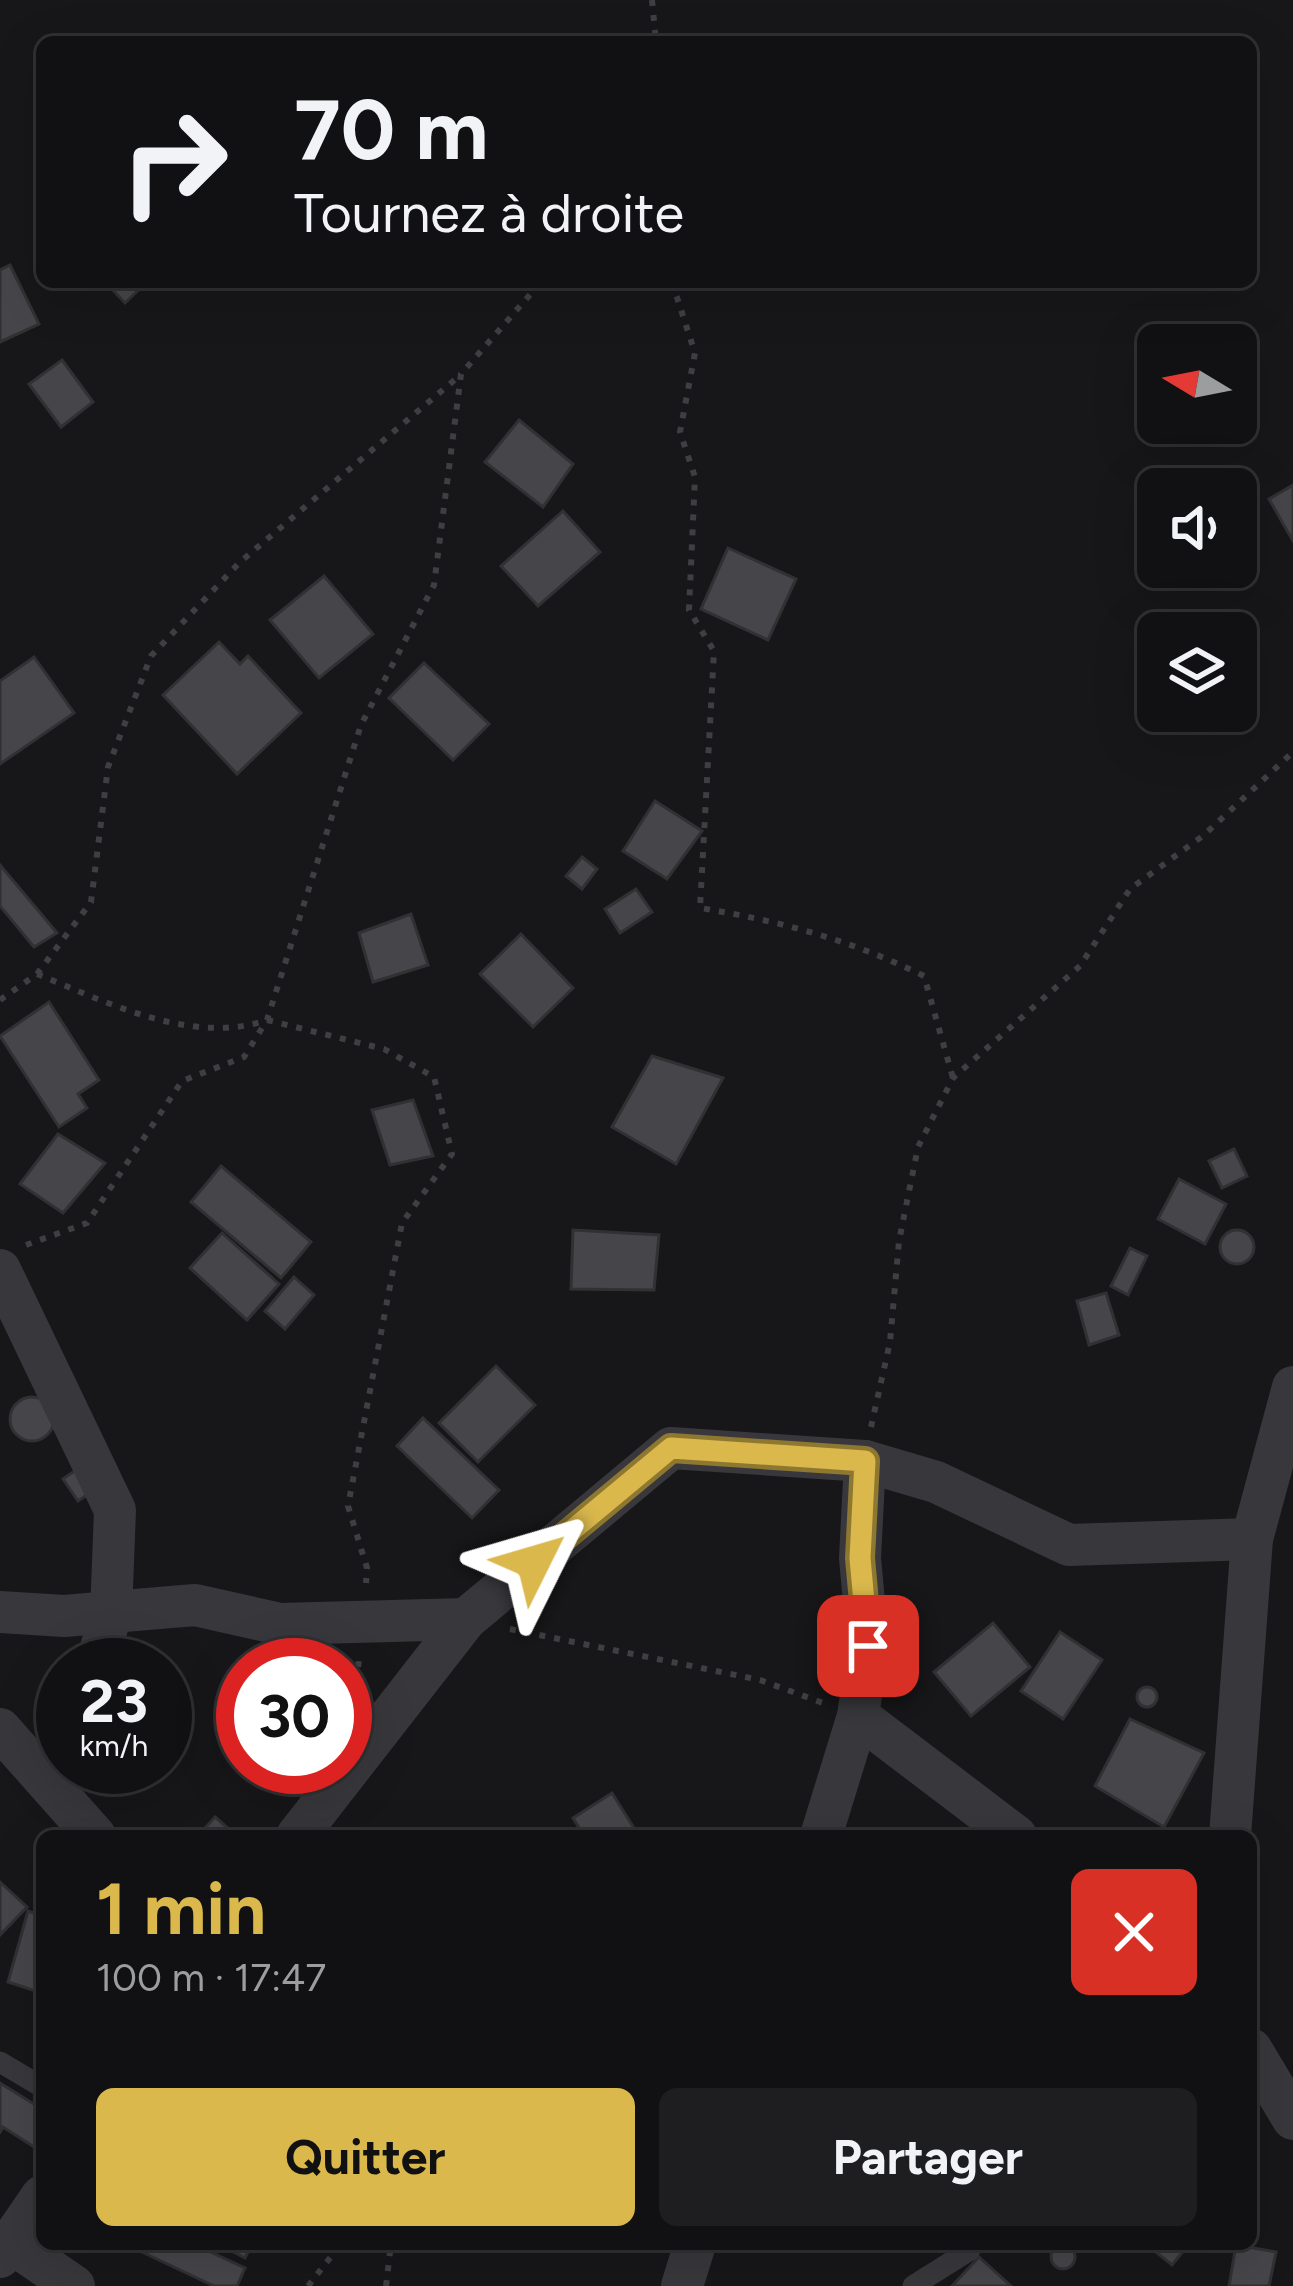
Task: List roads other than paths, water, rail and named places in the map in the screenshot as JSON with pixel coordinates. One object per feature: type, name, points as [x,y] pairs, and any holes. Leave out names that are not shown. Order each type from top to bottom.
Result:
[{"type":"street","points":[[4,1260],[115,1510],[111,1614],[104,1638]]},
{"type":"street","points":[[1230,1830],[1252,1539],[1293,1388]]},
{"type":"street","points":[[302,1830],[466,1619],[671,1448],[865,1461],[936,1482],[1069,1545],[1252,1539]]},
{"type":"street","points":[[823,1830],[858,1716],[868,1646],[860,1558],[865,1461]]},
{"type":"street","points":[[0,1612],[111,1614],[195,1605],[280,1624],[466,1619]]},
{"type":"street","points":[[858,1716],[1008,1830]]},
{"type":"street","points":[[0,1729],[91,1830]]},
{"type":"street","points":[[83,1794],[92,1830]]},
{"type":"street","points":[[1257,2059],[1293,2119]]},
{"type":"street","points":[[36,2205],[5,2250],[74,2286]]},
{"type":"street","points":[[682,2286],[693,2250]]},
{"type":"lane","points":[[0,2062],[36,2083]]},
{"type":"lane","points":[[914,2286],[970,2250]]}]
